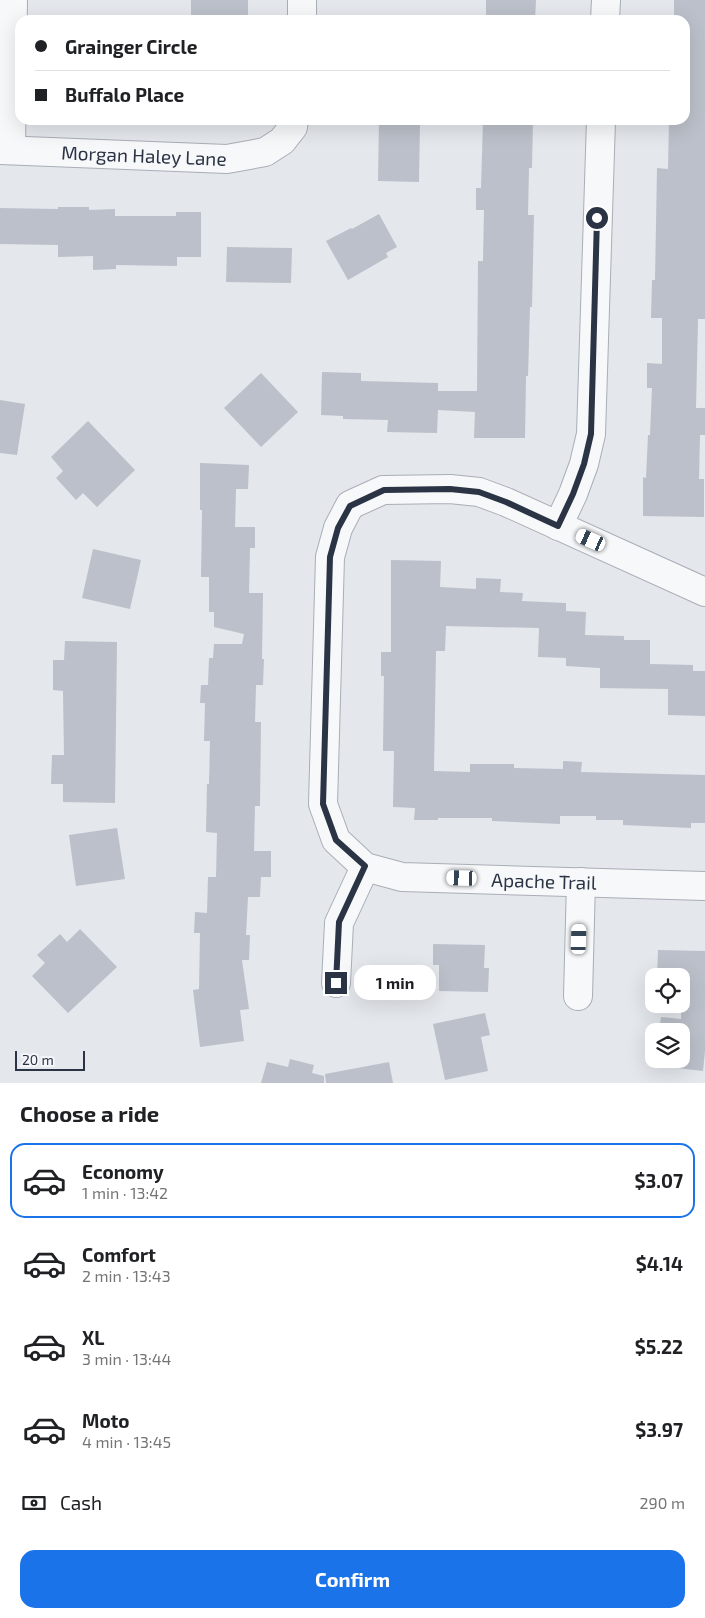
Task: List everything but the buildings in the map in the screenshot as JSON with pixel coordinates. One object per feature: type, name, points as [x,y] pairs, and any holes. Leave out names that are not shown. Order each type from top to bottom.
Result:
[{"type":"street","points":[[6,150],[13,0]]},
{"type":"street","points":[[302,0],[302,15]]},
{"type":"street","points":[[605,15],[606,0]]},
{"type":"street","points":[[558,526],[584,464],[591,434],[601,125]]},
{"type":"street","name":"Morgan Haley Lane","points":[[6,150],[227,159],[265,152],[288,130]]},
{"type":"street","name":"Apache Trail","points":[[705,592],[506,502],[479,492],[450,489],[384,490],[350,506],[338,528],[330,557],[323,804],[336,840],[365,866],[402,877],[705,886]]},
{"type":"street","points":[[336,983],[339,922],[365,866]]},
{"type":"street","points":[[578,996],[581,882]]},
{"type":"route","points":[[336,983],[339,922],[365,866],[336,840],[323,804],[330,557],[338,528],[350,506],[384,490],[450,489],[479,492],[558,526],[584,464],[591,434],[597,218]]}]
